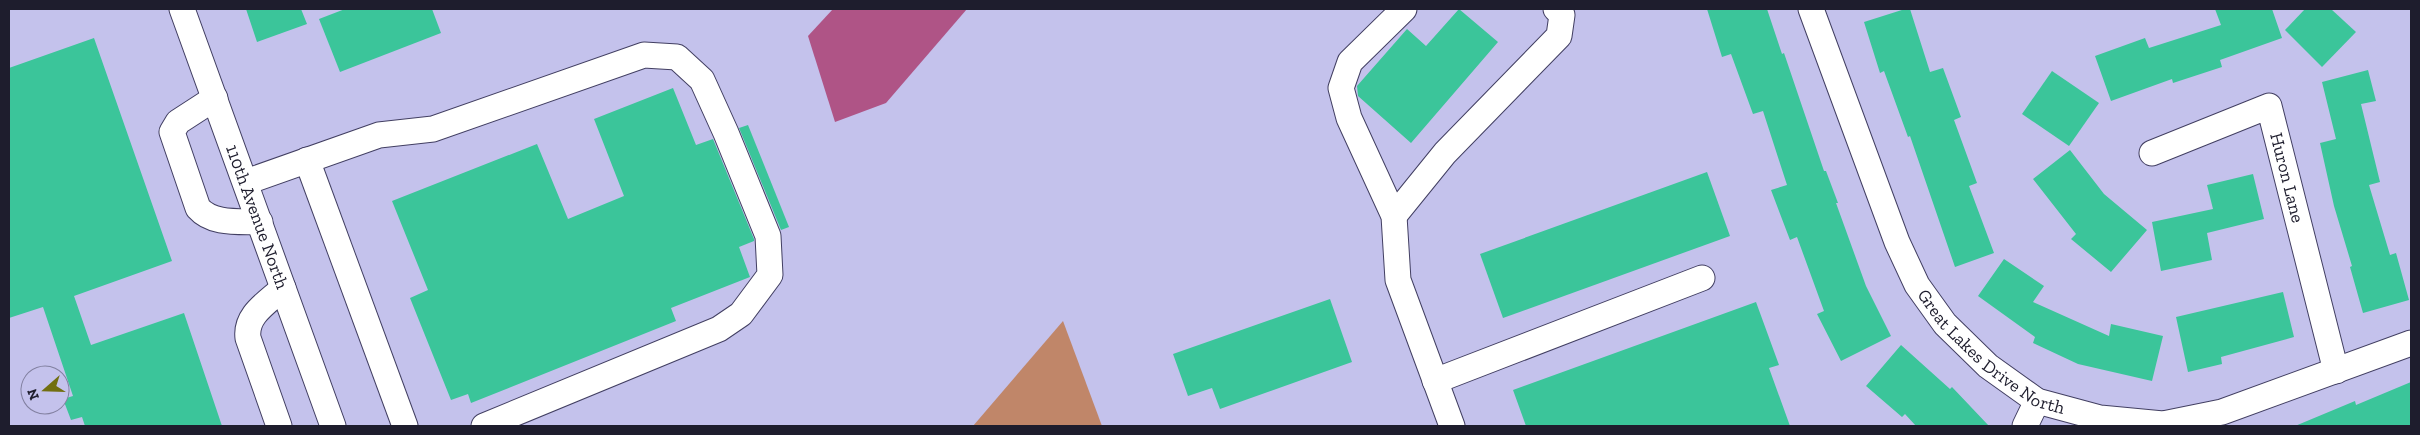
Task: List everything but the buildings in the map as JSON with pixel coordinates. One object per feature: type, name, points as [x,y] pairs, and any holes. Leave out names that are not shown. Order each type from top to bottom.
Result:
[{"type":"street","name":"110th Avenue North","points":[[182,9],[333,426]]},
{"type":"street","points":[[1404,9],[1350,62],[1341,88],[1349,118],[1394,216],[1398,280],[1452,426]]},
{"type":"street","points":[[1394,216],[1445,153],[1559,36],[1562,15],[1556,9]]},
{"type":"street","name":"Great Lakes Drive North","points":[[1811,9],[1897,242],[1917,285],[1945,324],[1988,366],[2037,401],[2100,418],[2163,424],[2222,412],[2411,343]]},
{"type":"street","points":[[246,182],[378,135],[433,129],[644,55],[677,57],[702,80],[768,236],[770,275],[741,314],[719,329],[496,424]]},
{"type":"street","points":[[215,98],[178,122],[172,132],[198,208],[216,220],[260,222]]},
{"type":"street","name":"Huron Lane","points":[[2152,153],[2269,106],[2336,371]]},
{"type":"street","points":[[307,160],[405,426]]},
{"type":"street","points":[[1436,381],[1702,278]]},
{"type":"street","points":[[280,426],[248,338],[246,327],[253,316],[284,288]]},
{"type":"street","points":[[2025,426],[2037,401]]},
{"type":"shaded area","points":[[833,9],[967,9],[886,103],[835,122],[808,36]]},
{"type":"shaded area","points":[[1063,321],[1102,426],[973,426]]}]
